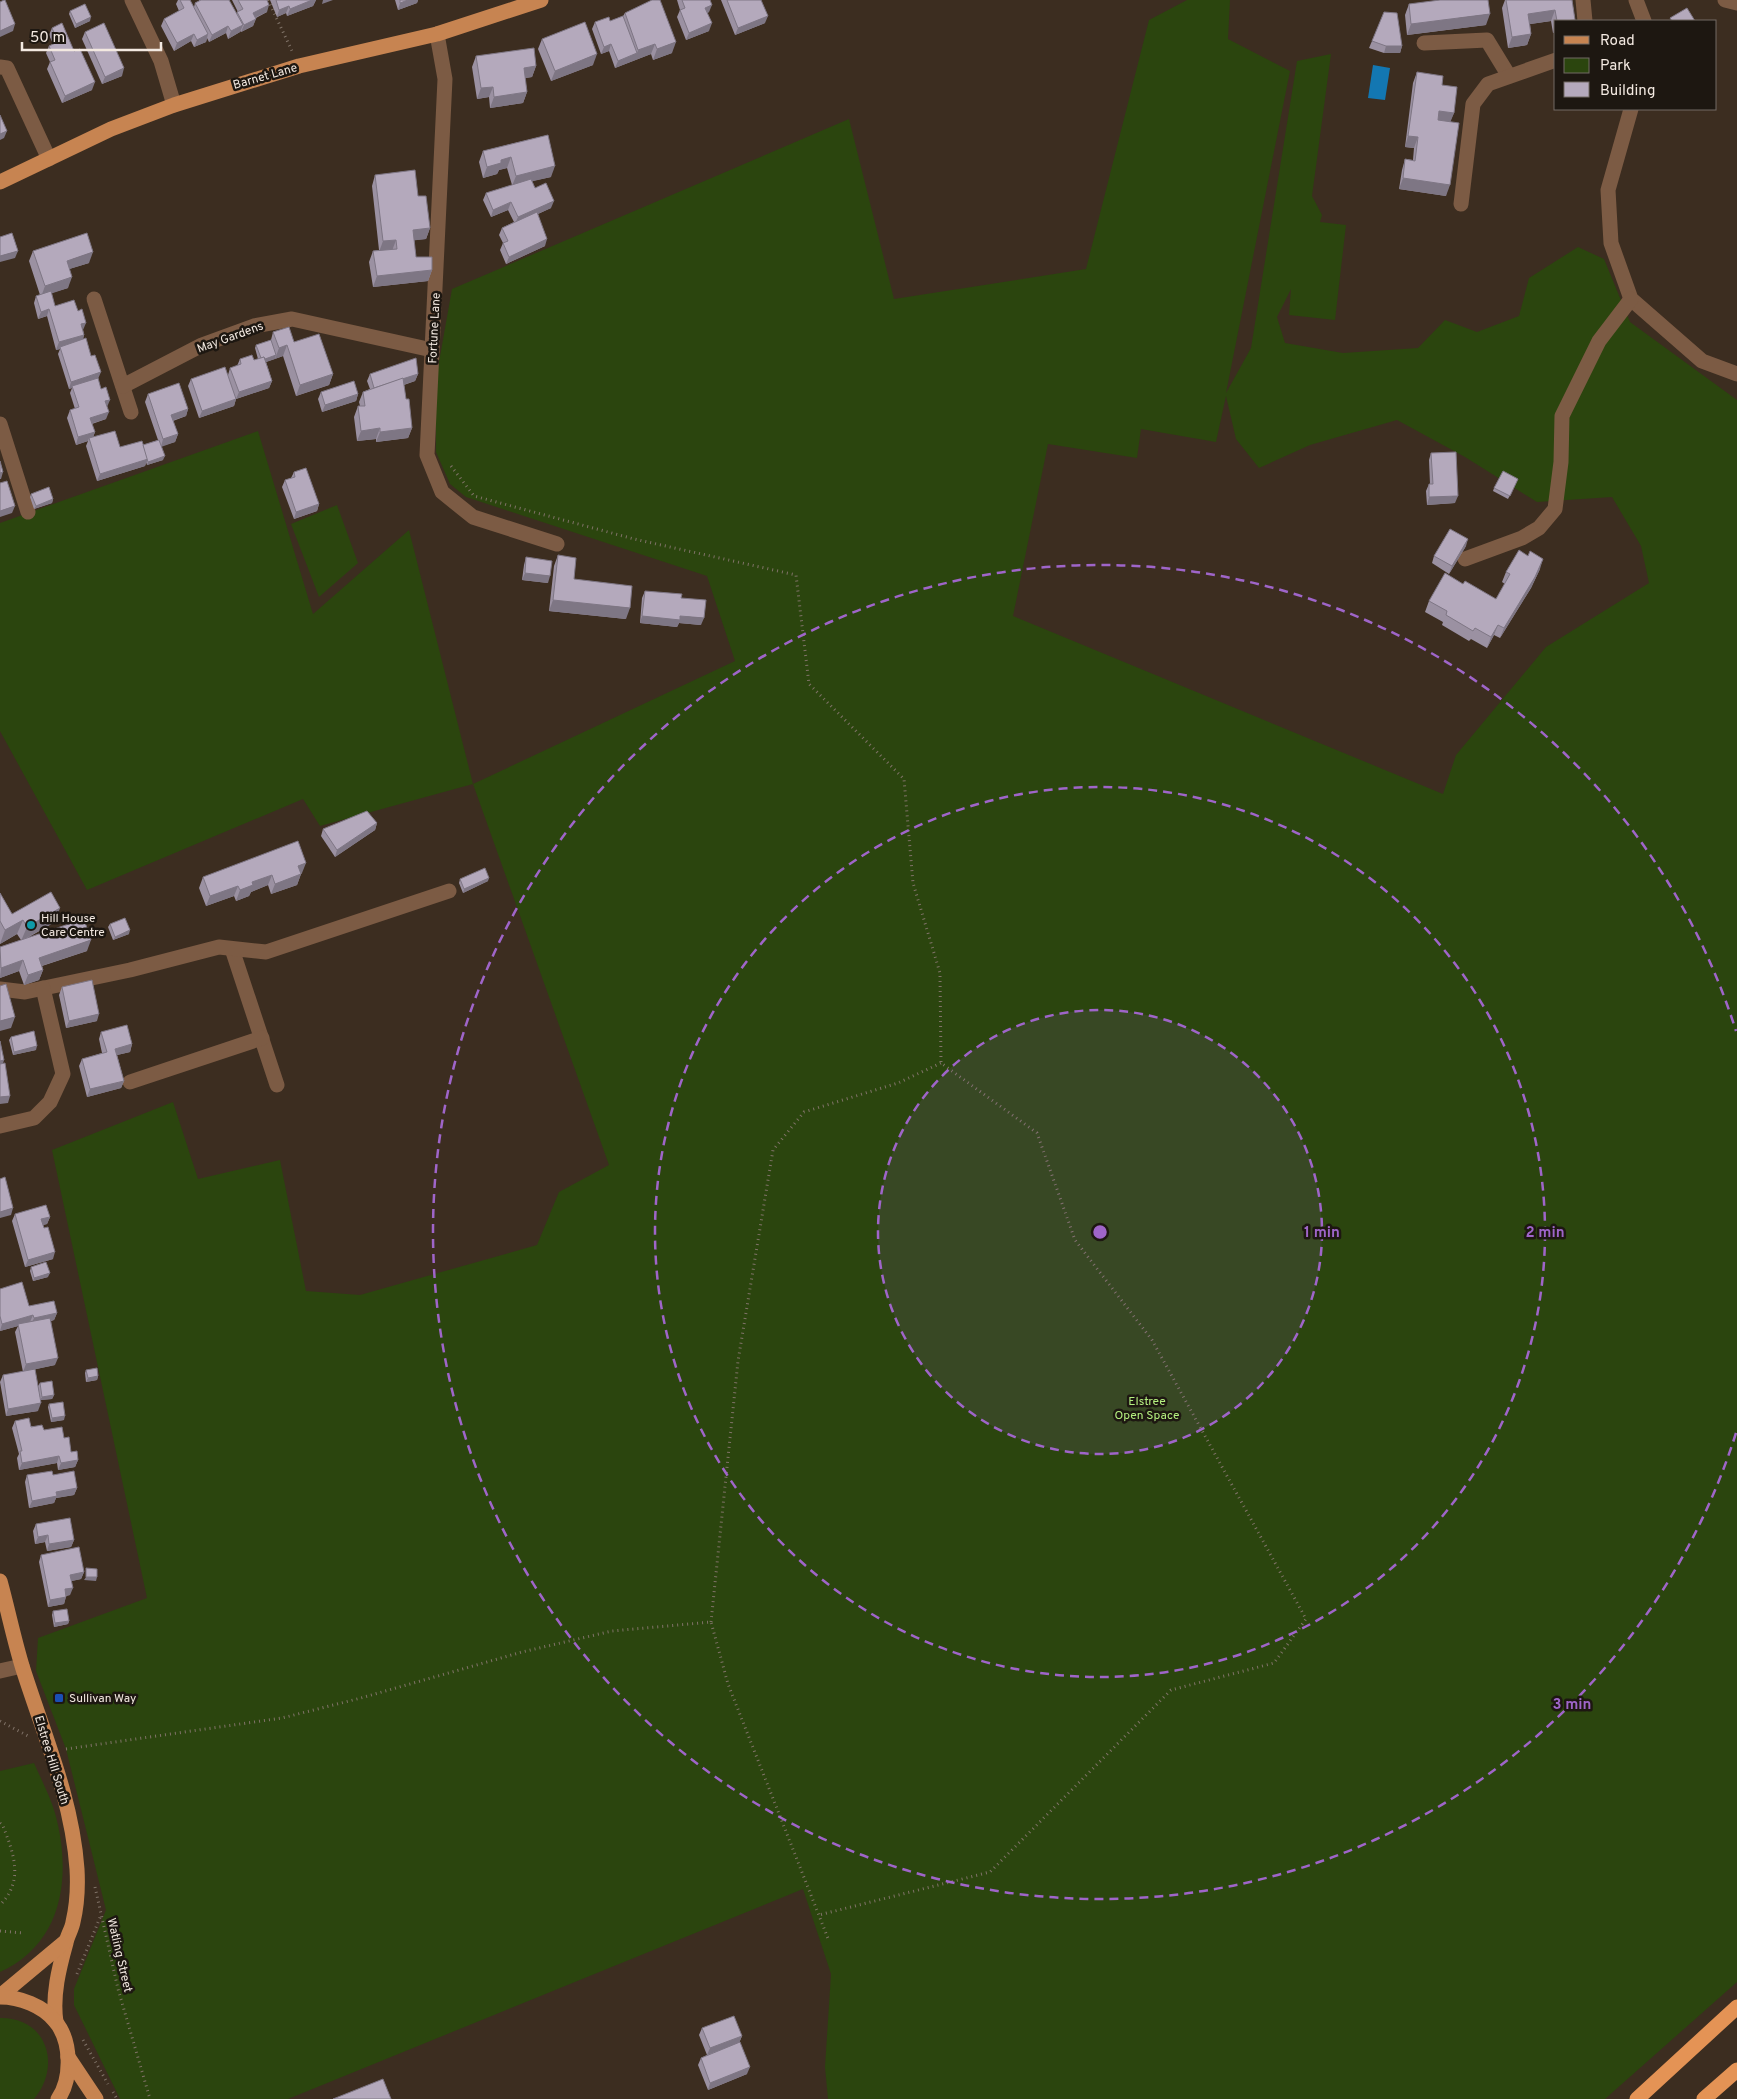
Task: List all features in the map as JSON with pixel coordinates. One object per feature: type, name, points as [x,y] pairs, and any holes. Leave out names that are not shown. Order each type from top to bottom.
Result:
[{"type":"highway","points":[[1637,2099],[1737,2007]]},
{"type":"highway","points":[[1704,2099],[1737,2070]]},
{"type":"main road","name":"Barnet Lane","points":[[0,182],[111,130],[174,105],[299,66],[437,34],[541,0]]},
{"type":"main road","name":"Elstree Hill South","points":[[0,1581],[22,1666],[63,1789],[77,1870],[73,1923],[66,1941],[54,2006],[56,2022]]},
{"type":"main road","points":[[0,1996],[66,1941]]},
{"type":"main road","points":[[0,1996],[12,1997],[34,2004],[56,2022],[65,2042],[68,2057],[66,2080],[58,2099]]},
{"type":"main road","points":[[68,2057],[96,2099]]},
{"type":"street","points":[[132,0],[161,61],[174,105]]},
{"type":"street","points":[[1583,0],[1585,20]]},
{"type":"street","points":[[1636,0],[1644,20]]},
{"type":"street","points":[[1725,0],[1737,3]]},
{"type":"street","name":"Fortune Lane","points":[[437,34],[445,79],[427,455],[442,492],[473,518],[557,544]]},
{"type":"street","points":[[1424,43],[1487,40],[1509,76]]},
{"type":"street","points":[[1460,204],[1474,104],[1488,84],[1554,61]]},
{"type":"street","points":[[3,68],[48,158]]},
{"type":"street","points":[[1631,110],[1608,190],[1611,243],[1631,299],[1702,361],[1737,374]]},
{"type":"street","points":[[94,299],[131,412]]},
{"type":"street","points":[[1465,559],[1522,538],[1539,528],[1555,510],[1561,462],[1562,416],[1599,341],[1631,299]]},
{"type":"street","name":"May Gardens","points":[[123,386],[202,345],[254,326],[292,319],[432,350]]},
{"type":"street","points":[[0,424],[28,512]]},
{"type":"street","points":[[0,989],[25,992],[130,970],[219,947],[266,952],[449,891]]},
{"type":"street","points":[[232,948],[277,1085]]},
{"type":"street","points":[[0,1126],[34,1118],[50,1102],[63,1074],[43,988]]},
{"type":"street","points":[[130,1082],[262,1038]]},
{"type":"street","points":[[0,1671],[22,1666]]},
{"type":"path","points":[[268,0],[299,66]]},
{"type":"path","points":[[447,461],[474,496],[634,539],[796,575],[809,684],[904,779],[913,883],[940,973],[941,1063]]},
{"type":"path","points":[[829,1941],[728,1684],[711,1622],[738,1361],[773,1150],[804,1112],[898,1083],[941,1063]]},
{"type":"path","points":[[819,1915],[990,1872],[1171,1690],[1274,1663],[1306,1619],[1152,1340],[1075,1240],[1037,1132],[941,1063]]},
{"type":"path","points":[[51,1753],[74,1747],[282,1718],[361,1698],[522,1652],[612,1631],[711,1622]]},
{"type":"path","points":[[0,1722],[28,1736],[33,1736]]},
{"type":"path","points":[[0,1823],[14,1854],[16,1881],[8,1897],[0,1905]]},
{"type":"path","name":"Watling Street","points":[[93,1878],[118,1989],[150,2099]]},
{"type":"path","points":[[76,1976],[102,1915]]},
{"type":"path","points":[[0,1931],[23,1933]]},
{"type":"path","points":[[80,2033],[117,2099]]},
{"type":"green space","name":"Elstree Open Space","points":[[1187,0],[1230,0],[1228,39],[1290,71],[1226,393],[1251,348],[1297,61],[1331,54],[1312,196],[1322,215],[1320,222],[1346,225],[1335,320],[1289,315],[1291,289],[1277,317],[1285,343],[1343,353],[1418,348],[1445,320],[1477,332],[1519,316],[1529,278],[1578,247],[1604,259],[1630,322],[1737,400],[1737,1982],[1605,2099],[828,2099],[825,2067],[831,1974],[803,1889],[288,2099],[120,2099],[74,2005],[74,1989],[106,1910],[66,1749],[36,1671],[38,1638],[147,1598],[52,1150],[173,1102],[198,1179],[280,1160],[306,1291],[360,1295],[537,1245],[559,1192],[609,1165],[473,784],[735,661],[707,576],[466,497],[450,484],[436,452],[436,379],[452,289],[849,119],[894,299],[1086,269],[1149,20]],"holes":[[[1226,396],[1236,439],[1259,468],[1310,445],[1397,420],[1465,457],[1537,502],[1612,497],[1641,546],[1649,583],[1546,647],[1456,755],[1443,794],[1013,616],[1048,444],[1137,458],[1141,429],[1216,442]]]},
{"type":"green space","points":[[258,431],[313,614],[409,530],[473,784],[320,826],[303,799],[87,890],[0,731],[0,523]]},
{"type":"green space","points":[[337,505],[358,563],[319,597],[291,524]]},
{"type":"green space","points":[[34,1763],[55,1813],[63,1860],[62,1882],[58,1905],[50,1925],[38,1944],[21,1959],[0,1972],[0,1771]]},
{"type":"green space","points":[[0,2018],[16,2020],[29,2026],[39,2034],[45,2046],[48,2059],[47,2072],[43,2086],[34,2099],[0,2099]]},
{"type":"water","points":[[1373,65],[1390,68],[1385,100],[1368,98]]},
{"type":"building","points":[[5,0],[15,24],[0,31],[0,2]]},
{"type":"building","points":[[180,0],[190,0],[208,34],[197,40],[194,34],[177,43],[164,19],[184,8]]},
{"type":"building","points":[[201,0],[229,0],[243,25],[231,31],[228,26],[212,35],[195,3]]},
{"type":"building","points":[[238,0],[267,0],[269,5],[253,13],[256,19],[244,25],[237,12],[243,9]]},
{"type":"building","points":[[276,0],[312,0],[290,9],[289,6],[279,10]]},
{"type":"building","points":[[652,0],[660,0],[676,42],[657,49],[655,44],[638,50],[625,13]]},
{"type":"building","points":[[682,0],[710,0],[712,5],[705,8],[712,23],[689,33],[680,10],[685,8]]},
{"type":"building","points":[[727,0],[761,0],[768,16],[738,28]]},
{"type":"building","points":[[1440,0],[1488,0],[1490,14],[1411,24],[1409,4]]},
{"type":"building","points":[[1506,0],[1572,0],[1575,20],[1557,20],[1555,10],[1528,14],[1531,34],[1512,37]]},
{"type":"building","points":[[85,4],[91,17],[76,24],[70,11]]},
{"type":"building","points":[[1687,8],[1694,20],[1671,20],[1670,18]]},
{"type":"building","points":[[1384,12],[1397,13],[1402,46],[1386,46],[1372,41]]},
{"type":"building","points":[[623,16],[637,53],[618,61],[611,44],[604,47],[595,22],[609,17],[610,21]]},
{"type":"building","points":[[585,22],[597,54],[555,71],[542,39]]},
{"type":"building","points":[[62,23],[74,51],[80,49],[95,82],[65,96],[50,62],[55,60],[49,46],[58,42],[52,28]]},
{"type":"building","points":[[104,23],[124,68],[105,77],[85,32]]},
{"type":"building","points":[[534,48],[536,66],[524,68],[527,92],[494,97],[493,87],[481,88],[476,56]]},
{"type":"building","points":[[1417,72],[1443,76],[1442,85],[1457,87],[1454,113],[1439,111],[1438,120],[1459,123],[1450,185],[1403,178],[1405,159],[1415,161],[1418,137],[1408,136]]},
{"type":"building","points":[[0,115],[7,131],[0,134]]},
{"type":"building","points":[[548,135],[555,166],[516,176],[511,157],[501,160],[501,163],[487,167],[483,151]]},
{"type":"building","points":[[415,170],[418,196],[426,196],[430,228],[413,230],[416,257],[432,257],[432,270],[377,276],[373,251],[397,249],[396,240],[383,241],[375,175]]},
{"type":"building","points":[[531,179],[535,188],[546,183],[554,201],[518,217],[511,202],[493,210],[486,193]]},
{"type":"building","points":[[537,212],[547,239],[509,257],[503,243],[508,241],[502,228]]},
{"type":"building","points":[[12,233],[18,251],[0,256],[0,237]]},
{"type":"building","points":[[87,233],[93,252],[67,261],[72,277],[45,286],[33,251]]},
{"type":"building","points":[[51,291],[55,306],[74,300],[78,311],[82,309],[86,323],[81,324],[84,335],[59,342],[49,309],[41,312],[36,296]]},
{"type":"building","points":[[289,327],[294,342],[319,334],[333,374],[300,385],[287,345],[279,348],[273,332]]},
{"type":"building","points":[[86,338],[91,356],[95,355],[101,372],[71,382],[60,347]]},
{"type":"building","points":[[271,340],[276,355],[265,359],[264,357],[261,358],[256,345]]},
{"type":"building","points":[[252,355],[254,360],[264,357],[272,381],[239,392],[230,368],[241,364],[240,359]]},
{"type":"building","points":[[416,358],[418,374],[374,388],[370,374]]},
{"type":"building","points":[[225,367],[236,399],[202,411],[191,379]]},
{"type":"building","points":[[98,378],[101,389],[106,387],[110,400],[105,401],[109,412],[90,418],[95,432],[78,437],[70,410],[79,407],[72,386]]},
{"type":"building","points":[[403,378],[406,399],[409,399],[412,428],[380,432],[380,428],[361,431],[358,406],[365,406],[363,392]]},
{"type":"building","points":[[354,381],[358,394],[325,405],[321,392]]},
{"type":"building","points":[[179,383],[188,409],[171,415],[178,434],[163,439],[148,394]]},
{"type":"building","points":[[115,431],[120,447],[142,441],[148,459],[100,474],[89,438]]},
{"type":"building","points":[[159,440],[165,456],[148,462],[143,445]]},
{"type":"building","points":[[1456,452],[1458,496],[1429,497],[1429,484],[1433,484],[1431,453]]},
{"type":"building","points":[[0,461],[3,472],[0,473]]},
{"type":"building","points":[[306,468],[319,504],[296,512],[285,480],[295,477],[294,472]]},
{"type":"building","points":[[1503,471],[1518,479],[1510,496],[1494,488]]},
{"type":"building","points":[[7,481],[15,506],[0,511],[0,483]]},
{"type":"building","points":[[49,487],[53,499],[36,506],[31,494]]},
{"type":"building","points":[[1450,529],[1468,539],[1452,566],[1434,556]]},
{"type":"building","points":[[1519,550],[1528,556],[1530,551],[1543,559],[1535,577],[1504,628],[1498,625],[1491,637],[1475,628],[1473,631],[1446,615],[1447,611],[1429,601],[1445,573],[1463,584],[1465,581],[1496,599],[1510,574],[1506,572]]},
{"type":"building","points":[[558,555],[576,558],[574,579],[632,586],[630,608],[553,600]]},
{"type":"building","points":[[526,557],[552,561],[550,576],[525,573]]},
{"type":"building","points":[[645,591],[682,594],[681,598],[706,600],[704,618],[680,616],[680,620],[642,616]]},
{"type":"building","points":[[367,811],[377,823],[337,850],[323,829]]},
{"type":"building","points":[[298,841],[306,863],[298,866],[301,874],[275,884],[272,875],[252,882],[253,885],[240,890],[238,886],[210,896],[203,877]]},
{"type":"building","points":[[485,868],[489,878],[464,889],[460,879]]},
{"type":"building","points":[[51,892],[60,908],[27,927],[23,920],[5,930],[0,921],[0,893],[12,914]]},
{"type":"building","points":[[125,918],[130,930],[115,937],[110,924]]},
{"type":"building","points":[[84,919],[91,940],[39,958],[43,970],[28,975],[23,960],[1,968],[0,947]]},
{"type":"building","points":[[92,980],[99,1014],[69,1021],[62,987]]},
{"type":"building","points":[[6,984],[15,1017],[0,1021],[0,986]]},
{"type":"building","points":[[127,1025],[132,1044],[115,1049],[124,1081],[90,1089],[82,1059],[107,1052],[101,1032]]},
{"type":"building","points":[[34,1031],[37,1046],[14,1052],[11,1037]]},
{"type":"building","points":[[0,1041],[4,1060],[0,1061]]},
{"type":"building","points":[[5,1063],[10,1096],[0,1097],[0,1064]]},
{"type":"building","points":[[5,1177],[13,1208],[0,1212],[0,1179]]},
{"type":"building","points":[[46,1205],[50,1217],[41,1219],[44,1228],[48,1227],[55,1252],[28,1260],[15,1214]]},
{"type":"building","points":[[46,1262],[50,1273],[34,1278],[31,1267]]},
{"type":"building","points":[[22,1282],[29,1306],[54,1301],[57,1313],[34,1318],[33,1315],[2,1324],[0,1316],[0,1289]]},
{"type":"building","points":[[50,1318],[58,1358],[26,1364],[18,1324]]},
{"type":"building","points":[[97,1368],[98,1376],[88,1378],[86,1370]]},
{"type":"building","points":[[35,1369],[41,1403],[8,1409],[3,1375]]},
{"type":"building","points":[[52,1381],[54,1395],[42,1397],[40,1383]]},
{"type":"building","points":[[63,1402],[65,1416],[52,1418],[49,1404]]},
{"type":"building","points":[[29,1418],[31,1427],[42,1425],[44,1430],[62,1427],[64,1438],[69,1437],[71,1452],[77,1451],[78,1460],[61,1463],[59,1456],[22,1463],[20,1451],[22,1451],[15,1421]]},
{"type":"building","points":[[52,1471],[53,1475],[74,1471],[77,1488],[56,1492],[57,1496],[32,1501],[27,1475]]},
{"type":"building","points":[[70,1518],[74,1540],[49,1544],[48,1535],[38,1537],[36,1524]]},
{"type":"building","points":[[79,1547],[84,1572],[70,1575],[73,1588],[65,1589],[66,1597],[50,1600],[41,1555]]},
{"type":"building","points":[[86,1568],[97,1569],[97,1577],[86,1577]]},
{"type":"building","points":[[67,1609],[69,1621],[55,1623],[53,1611]]},
{"type":"building","points":[[734,2016],[742,2036],[710,2048],[702,2028]]},
{"type":"building","points":[[740,2042],[750,2067],[710,2083],[701,2058]]},
{"type":"building","points":[[383,2079],[391,2099],[333,2099]]},
{"type":"place","name":"Hill House Care Centre","points":[[31,925]]},
{"type":"place","name":"Sullivan Way","points":[[59,1698]]}]
